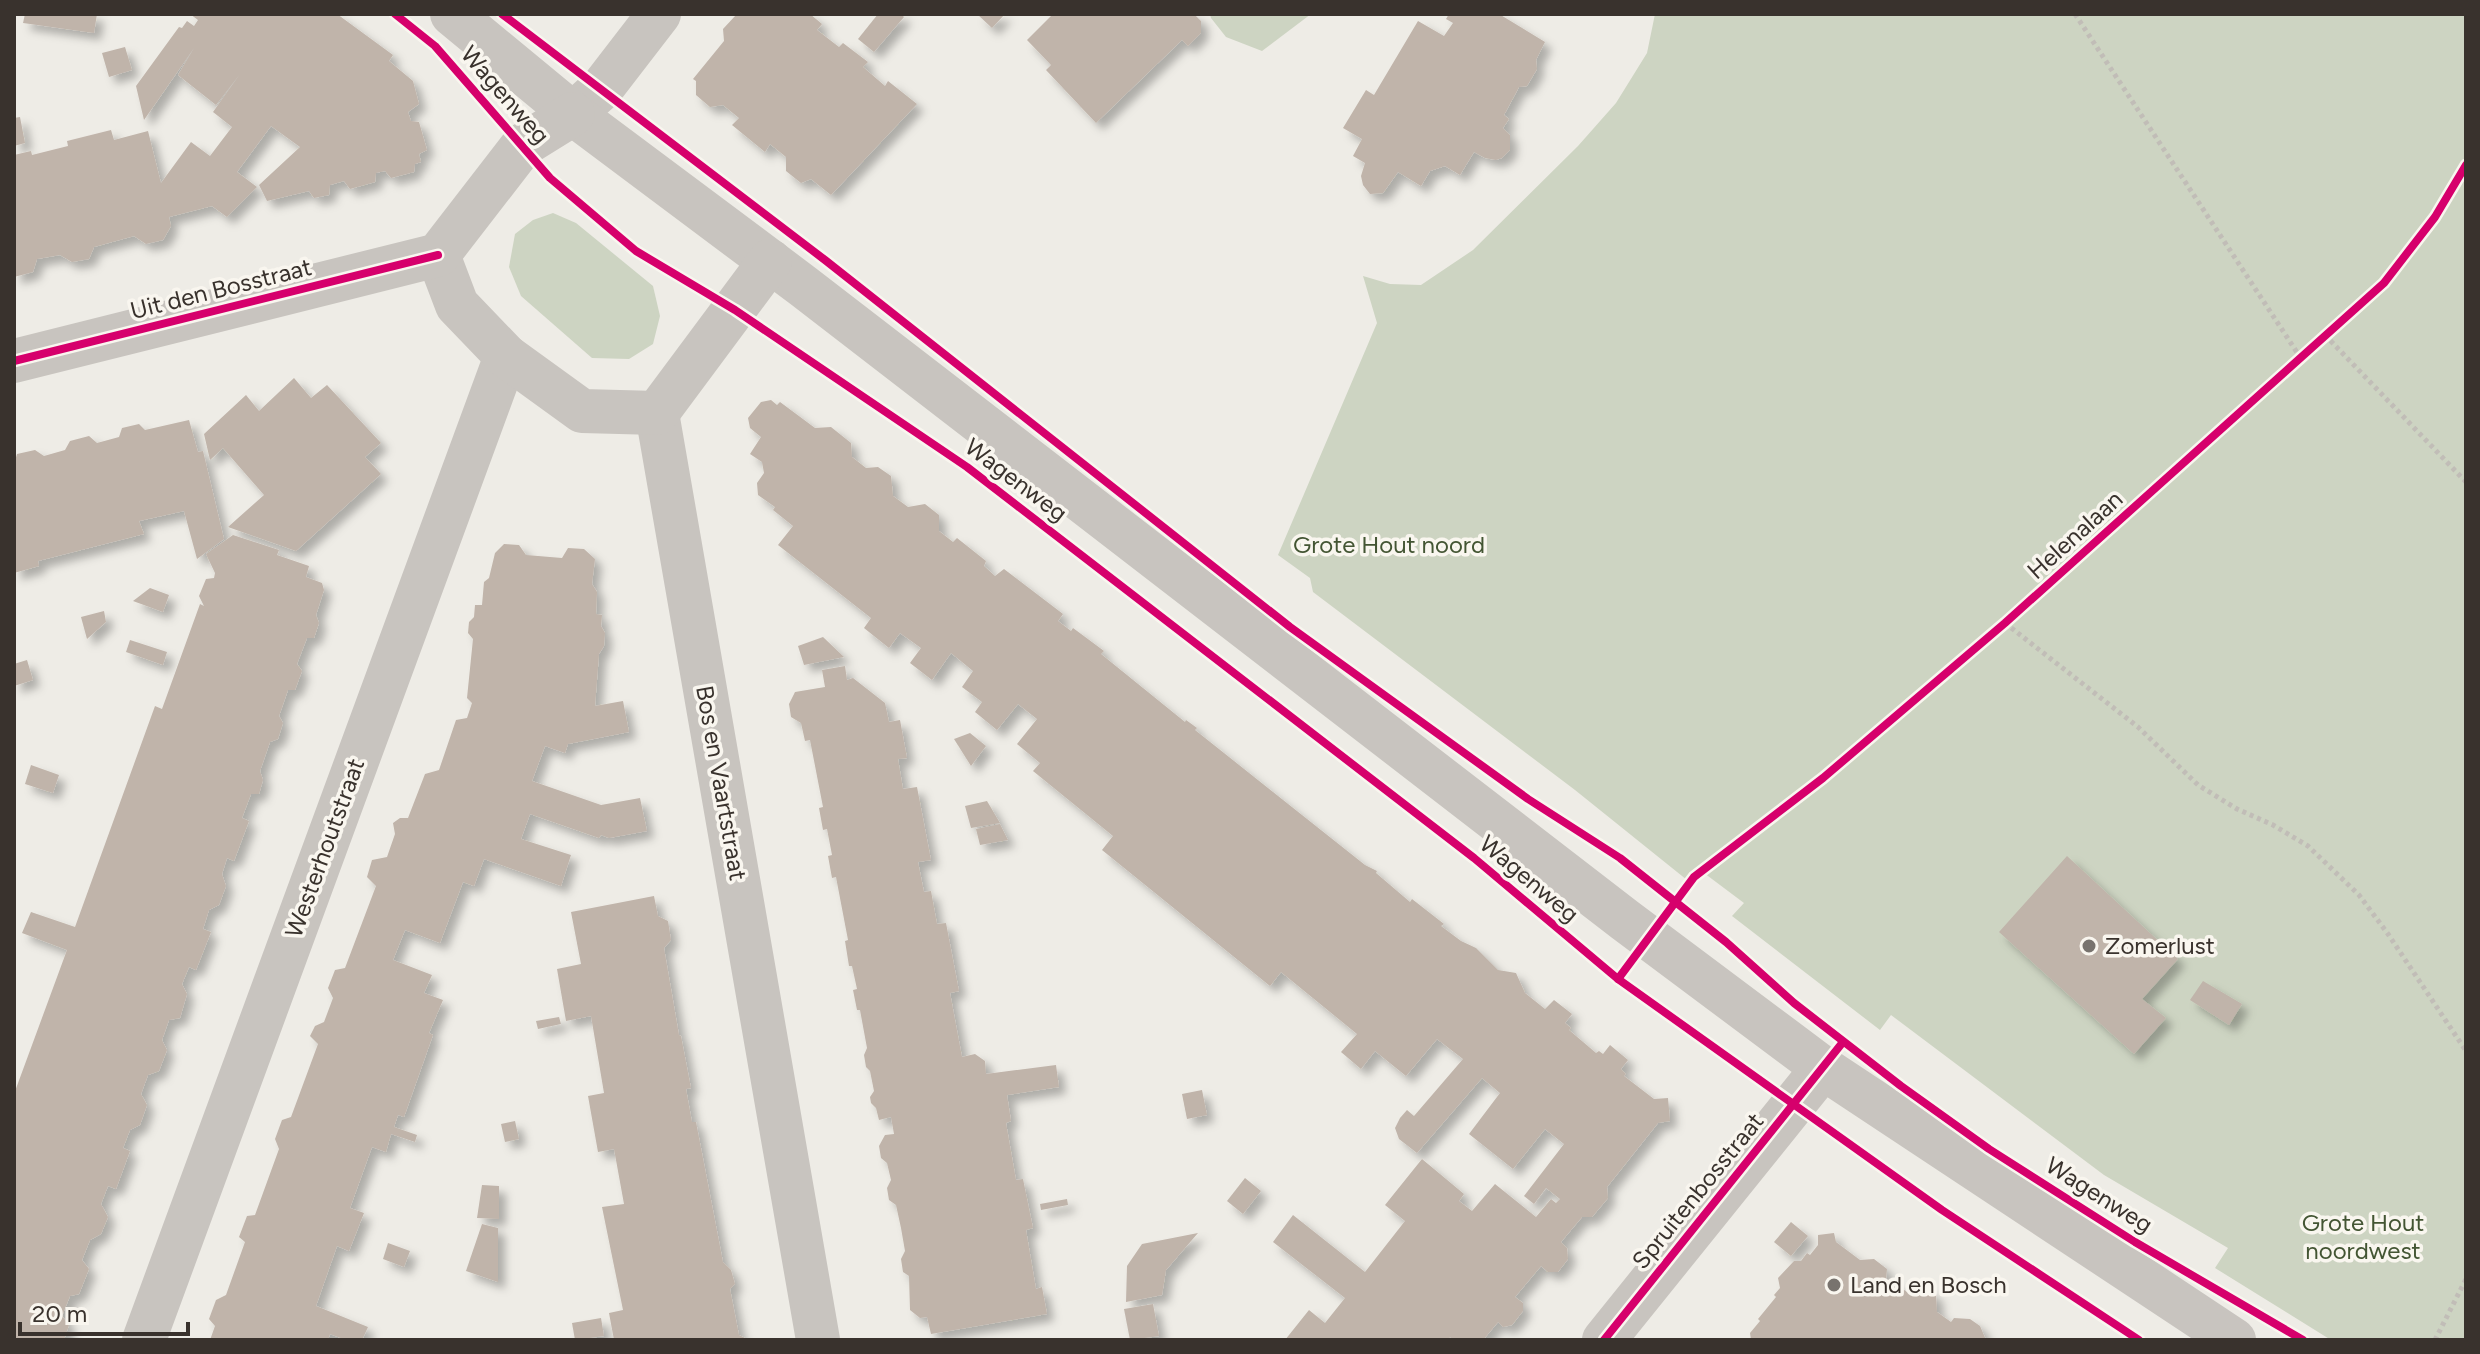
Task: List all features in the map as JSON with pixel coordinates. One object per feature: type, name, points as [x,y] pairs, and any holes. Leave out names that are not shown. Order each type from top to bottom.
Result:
[{"type":"street","name":"Wagenweg","points":[[452,14],[573,114],[770,261],[1600,901],[1823,1068],[2234,1340]]},
{"type":"street","points":[[659,14],[602,88],[573,114],[523,145],[438,255],[457,305],[506,356],[582,411],[657,413],[770,261]]},
{"type":"street","name":"Uit den Bosstraat","points":[[14,361],[438,255]]},
{"type":"street","name":"Westerhoutstraat","points":[[144,1340],[506,356]]},
{"type":"street","name":"Bos en Vaartstraat","points":[[657,413],[818,1340]]},
{"type":"street","name":"Spruitenbosstraat","points":[[1604,1340],[1823,1068]]},
{"type":"path","points":[[2075,14],[2300,357]]},
{"type":"path","points":[[2317,342],[2337,324]]},
{"type":"path","points":[[2325,335],[2466,482]]},
{"type":"path","points":[[2289,367],[2308,350]]},
{"type":"path","points":[[1993,634],[2017,613]]},
{"type":"path","points":[[2005,623],[2138,727],[2198,785],[2308,846],[2359,895],[2466,1051]]},
{"type":"path","points":[[2435,1340],[2466,1279]]},
{"type":"green space","points":[[1210,14],[1311,14],[1262,51],[1226,37]]},
{"type":"green space","points":[[1655,14],[2466,14],[2466,1340],[2331,1340],[2215,1268],[2228,1248],[2104,1175],[1891,1015],[1880,1030],[1732,916],[1744,903],[1704,873],[1692,884],[1575,790],[1313,592],[1310,578],[1278,555],[1377,323],[1363,276],[1390,284],[1421,285],[1473,250],[1578,146],[1616,103],[1647,53]]},
{"type":"green space","points":[[553,213],[576,223],[653,286],[660,316],[653,344],[629,359],[592,358],[521,296],[509,267],[515,234],[533,220]]},
{"type":"building","points":[[25,14],[97,14],[94,33],[23,23]]},
{"type":"building","points":[[190,14],[337,14],[393,55],[389,61],[413,81],[419,104],[408,112],[411,121],[419,122],[427,150],[419,154],[421,162],[415,164],[414,172],[391,178],[385,171],[376,173],[375,182],[350,189],[344,181],[330,185],[329,195],[314,198],[309,191],[267,201],[259,185],[300,147],[271,126],[237,172],[257,187],[227,217],[212,206],[169,217],[171,226],[163,240],[146,244],[134,236],[94,247],[89,259],[72,262],[60,255],[37,259],[33,272],[14,277],[14,155],[31,151],[32,155],[68,146],[67,141],[111,130],[114,140],[148,131],[161,183],[191,142],[210,156],[232,127],[213,112],[240,74],[216,105],[178,75],[194,48],[144,120],[136,86],[179,27],[182,28],[187,21],[194,26],[198,20]]},
{"type":"building","points":[[810,14],[822,24],[817,30],[839,47],[843,43],[868,62],[863,67],[885,86],[888,81],[917,104],[831,195],[811,179],[801,183],[786,171],[786,157],[770,144],[765,152],[732,125],[739,118],[723,105],[710,107],[696,95],[696,81],[693,79],[724,41],[723,29],[736,15]]},
{"type":"building","points":[[878,14],[901,14],[904,17],[874,52],[858,39]]},
{"type":"building","points":[[977,14],[1005,14],[992,28]]},
{"type":"building","points":[[1053,14],[1194,14],[1201,21],[1201,33],[1188,46],[1182,40],[1096,123],[1046,70],[1051,65],[1027,40]]},
{"type":"building","points":[[1449,14],[1499,14],[1545,42],[1536,60],[1537,69],[1527,86],[1519,87],[1504,115],[1509,119],[1503,128],[1510,135],[1510,150],[1496,160],[1474,152],[1460,175],[1445,166],[1430,171],[1421,186],[1398,172],[1383,193],[1370,194],[1361,176],[1365,163],[1353,156],[1362,139],[1343,128],[1366,90],[1374,95],[1418,21],[1444,36],[1453,23],[1446,19]]},
{"type":"building","points":[[125,47],[132,70],[109,77],[102,53]]},
{"type":"building","points":[[20,117],[25,143],[14,146],[14,118]]},
{"type":"building","points":[[294,378],[311,398],[327,385],[381,443],[365,457],[381,474],[296,551],[228,527],[264,495],[223,448],[210,460],[204,434],[246,395],[259,411]]},
{"type":"building","points":[[771,400],[777,405],[780,402],[815,428],[831,427],[851,443],[852,457],[866,468],[878,467],[891,476],[893,496],[908,507],[925,504],[939,515],[939,531],[953,542],[957,538],[986,561],[984,566],[995,576],[1004,569],[1063,614],[1058,621],[1104,651],[1101,654],[1365,865],[1377,871],[1410,902],[1412,899],[1444,924],[1441,926],[1476,948],[1498,970],[1516,973],[1525,993],[1545,1009],[1554,1000],[1572,1014],[1565,1023],[1571,1028],[1569,1030],[1596,1053],[1599,1051],[1603,1054],[1610,1045],[1628,1060],[1621,1069],[1626,1074],[1624,1076],[1654,1099],[1668,1098],[1670,1121],[1658,1123],[1607,1187],[1608,1198],[1592,1217],[1582,1217],[1561,1242],[1567,1248],[1568,1259],[1558,1272],[1548,1272],[1541,1266],[1515,1297],[1523,1303],[1523,1311],[1512,1325],[1503,1327],[1498,1322],[1483,1340],[1454,1340],[1450,1337],[1448,1340],[1285,1340],[1309,1310],[1325,1323],[1345,1298],[1273,1242],[1293,1215],[1365,1272],[1405,1221],[1385,1205],[1422,1159],[1464,1194],[1459,1201],[1472,1211],[1495,1184],[1536,1217],[1551,1199],[1556,1203],[1560,1199],[1546,1188],[1534,1204],[1524,1196],[1564,1144],[1545,1129],[1513,1169],[1469,1134],[1500,1093],[1482,1078],[1417,1153],[1399,1139],[1395,1128],[1400,1118],[1407,1110],[1414,1116],[1463,1059],[1437,1039],[1406,1076],[1375,1051],[1361,1069],[1341,1052],[1357,1034],[1281,972],[1270,986],[1102,850],[1113,836],[1033,771],[1040,763],[1017,744],[1037,719],[1018,704],[997,730],[975,712],[982,702],[962,687],[973,671],[951,653],[932,680],[910,663],[921,648],[900,633],[889,648],[864,628],[871,618],[778,545],[793,526],[758,495],[757,483],[764,473],[762,462],[750,454],[761,437],[750,428],[748,418],[761,402]]},
{"type":"building","points":[[189,420],[198,452],[203,451],[224,539],[197,559],[184,511],[139,521],[144,534],[38,561],[39,566],[14,573],[14,464],[17,454],[35,450],[44,456],[65,450],[70,441],[89,436],[97,443],[119,437],[122,428],[139,424],[145,430]]},
{"type":"building","points":[[233,535],[279,550],[277,555],[309,566],[306,577],[322,583],[324,590],[316,615],[319,623],[314,638],[307,638],[297,664],[302,671],[295,690],[288,690],[279,716],[283,723],[278,739],[270,742],[260,771],[263,780],[259,794],[251,794],[242,818],[249,821],[234,861],[227,858],[222,874],[226,886],[219,905],[209,910],[203,929],[211,932],[196,970],[189,967],[182,984],[187,994],[180,1018],[169,1020],[162,1040],[167,1050],[159,1071],[148,1075],[141,1094],[147,1105],[140,1125],[130,1130],[123,1148],[130,1151],[116,1189],[108,1186],[101,1204],[108,1217],[101,1234],[90,1240],[82,1260],[89,1269],[79,1294],[70,1296],[62,1316],[69,1325],[64,1340],[14,1340],[14,1094],[67,950],[22,933],[31,912],[75,927],[155,706],[162,709],[200,604],[204,606],[199,596],[206,579],[214,578],[215,573],[206,554]]},
{"type":"building","points":[[504,544],[519,545],[526,555],[562,558],[568,548],[584,549],[595,559],[592,584],[597,592],[596,614],[602,615],[601,626],[605,633],[604,646],[599,654],[595,706],[623,701],[629,732],[568,744],[565,753],[545,746],[532,781],[601,805],[640,798],[647,831],[609,838],[601,835],[599,838],[530,814],[521,839],[571,855],[561,886],[484,859],[474,886],[463,882],[440,943],[405,930],[393,960],[432,975],[424,993],[443,1000],[429,1033],[433,1035],[404,1117],[398,1115],[394,1127],[417,1135],[415,1142],[391,1134],[386,1152],[372,1147],[350,1208],[364,1213],[349,1251],[337,1246],[316,1306],[368,1327],[362,1340],[346,1340],[330,1334],[328,1340],[210,1340],[215,1326],[209,1319],[216,1300],[226,1295],[245,1242],[239,1237],[247,1216],[255,1215],[279,1149],[275,1139],[282,1120],[291,1117],[318,1044],[310,1036],[315,1026],[324,1022],[333,998],[328,988],[335,970],[345,968],[376,886],[367,877],[372,860],[387,857],[395,834],[393,823],[400,818],[408,818],[425,774],[439,770],[456,720],[467,718],[472,703],[467,698],[473,639],[468,633],[469,622],[474,617],[475,605],[482,605],[484,582],[489,578],[495,553]]},
{"type":"building","points":[[150,588],[169,595],[163,612],[133,601]]},
{"type":"building","points":[[104,611],[106,622],[87,639],[81,617]]},
{"type":"building","points":[[823,637],[844,657],[804,665],[798,646]]},
{"type":"building","points":[[130,640],[167,652],[163,665],[126,652]]},
{"type":"building","points":[[27,660],[33,680],[14,686],[14,664]]},
{"type":"building","points":[[845,666],[847,680],[853,678],[885,703],[889,722],[900,720],[907,758],[898,759],[903,789],[917,787],[931,860],[918,862],[924,892],[931,891],[937,924],[946,923],[959,991],[950,993],[962,1057],[975,1054],[985,1061],[986,1074],[1056,1065],[1059,1087],[1007,1095],[1011,1121],[1006,1123],[1016,1180],[1023,1179],[1033,1228],[1026,1230],[1036,1289],[1042,1287],[1047,1314],[931,1334],[927,1317],[920,1318],[910,1310],[909,1276],[903,1272],[901,1259],[905,1251],[901,1228],[896,1205],[889,1200],[887,1188],[891,1180],[879,1146],[885,1135],[894,1134],[891,1117],[879,1120],[871,1103],[870,1097],[874,1091],[864,1055],[867,1048],[853,990],[857,989],[852,966],[849,966],[845,941],[848,940],[836,877],[832,878],[827,829],[823,830],[819,808],[823,807],[810,740],[805,741],[801,723],[791,717],[789,704],[795,692],[825,687],[822,670]]},
{"type":"building","points":[[970,733],[986,746],[971,766],[954,739]]},
{"type":"building","points":[[31,765],[59,775],[53,793],[25,784]]},
{"type":"building","points":[[987,801],[1000,823],[971,828],[965,806]]},
{"type":"building","points":[[1000,824],[1008,840],[980,845],[976,829]]},
{"type":"building","name":"Zomerlust","points":[[2067,856],[2178,959],[2142,999],[2166,1018],[2134,1054],[1999,932]]},
{"type":"building","points":[[654,896],[658,916],[668,921],[671,940],[664,948],[691,1088],[686,1089],[692,1122],[696,1122],[723,1262],[731,1270],[735,1284],[730,1289],[739,1335],[749,1340],[614,1340],[609,1313],[623,1310],[602,1207],[624,1204],[614,1149],[598,1152],[588,1096],[604,1093],[591,1016],[566,1021],[557,969],[581,964],[571,912]]},
{"type":"building","points":[[2203,981],[2242,1004],[2229,1025],[2190,1000]]},
{"type":"building","points":[[559,1017],[561,1024],[538,1029],[536,1021]]},
{"type":"building","points":[[1202,1090],[1207,1115],[1187,1119],[1182,1094]]},
{"type":"building","points":[[515,1121],[519,1139],[505,1142],[501,1124]]},
{"type":"building","points":[[1245,1178],[1261,1191],[1243,1214],[1227,1201]]},
{"type":"building","points":[[482,1185],[499,1186],[499,1219],[477,1218]]},
{"type":"building","points":[[1067,1199],[1068,1205],[1041,1210],[1040,1204]]},
{"type":"building","points":[[1791,1222],[1808,1236],[1791,1256],[1774,1242]]},
{"type":"building","points":[[482,1224],[498,1228],[498,1282],[466,1271]]},
{"type":"building","points":[[1198,1233],[1166,1270],[1162,1295],[1126,1302],[1127,1266],[1142,1244]]},
{"type":"building","name":"Land en Bosch","points":[[1834,1233],[1836,1242],[1860,1260],[1874,1259],[1887,1269],[1886,1279],[1891,1283],[1907,1292],[1910,1288],[1924,1287],[1936,1295],[1937,1312],[1951,1322],[1954,1318],[1970,1319],[1980,1326],[1986,1340],[1751,1340],[1750,1333],[1780,1288],[1778,1278],[1794,1261],[1801,1261],[1807,1253],[1810,1255],[1818,1245],[1818,1235]]},
{"type":"building","points":[[388,1243],[410,1251],[404,1267],[383,1259]]},
{"type":"building","points":[[1153,1304],[1159,1336],[1130,1340],[1124,1309]]},
{"type":"building","points":[[601,1318],[604,1336],[575,1340],[572,1323]]},
{"type":"cycle path","points":[[395,14],[435,46],[550,178],[636,251],[735,310],[967,467],[1474,858],[1618,979],[1942,1210],[2139,1340]]},
{"type":"cycle path","points":[[502,14],[825,260],[1290,627],[1528,799],[1620,858],[1726,942],[1794,1003],[1901,1086],[1989,1149],[2135,1242],[2303,1340]]},
{"type":"cycle path","name":"Helenalaan","points":[[1618,979],[1694,877],[1823,778],[2005,623],[2384,283],[2435,217],[2466,165]]},
{"type":"cycle path","points":[[14,361],[438,255]]},
{"type":"cycle path","points":[[1604,1340],[1843,1042]]},
{"type":"place","name":"Zomerlust","points":[[2089,946]]},
{"type":"place","name":"Land en Bosch","points":[[1834,1285]]},
{"type":"park label","name":"Grote Hout noord","points":[[1389,545]]},
{"type":"park label","name":"Grote Hout noordwest","points":[[2363,1237]]}]
